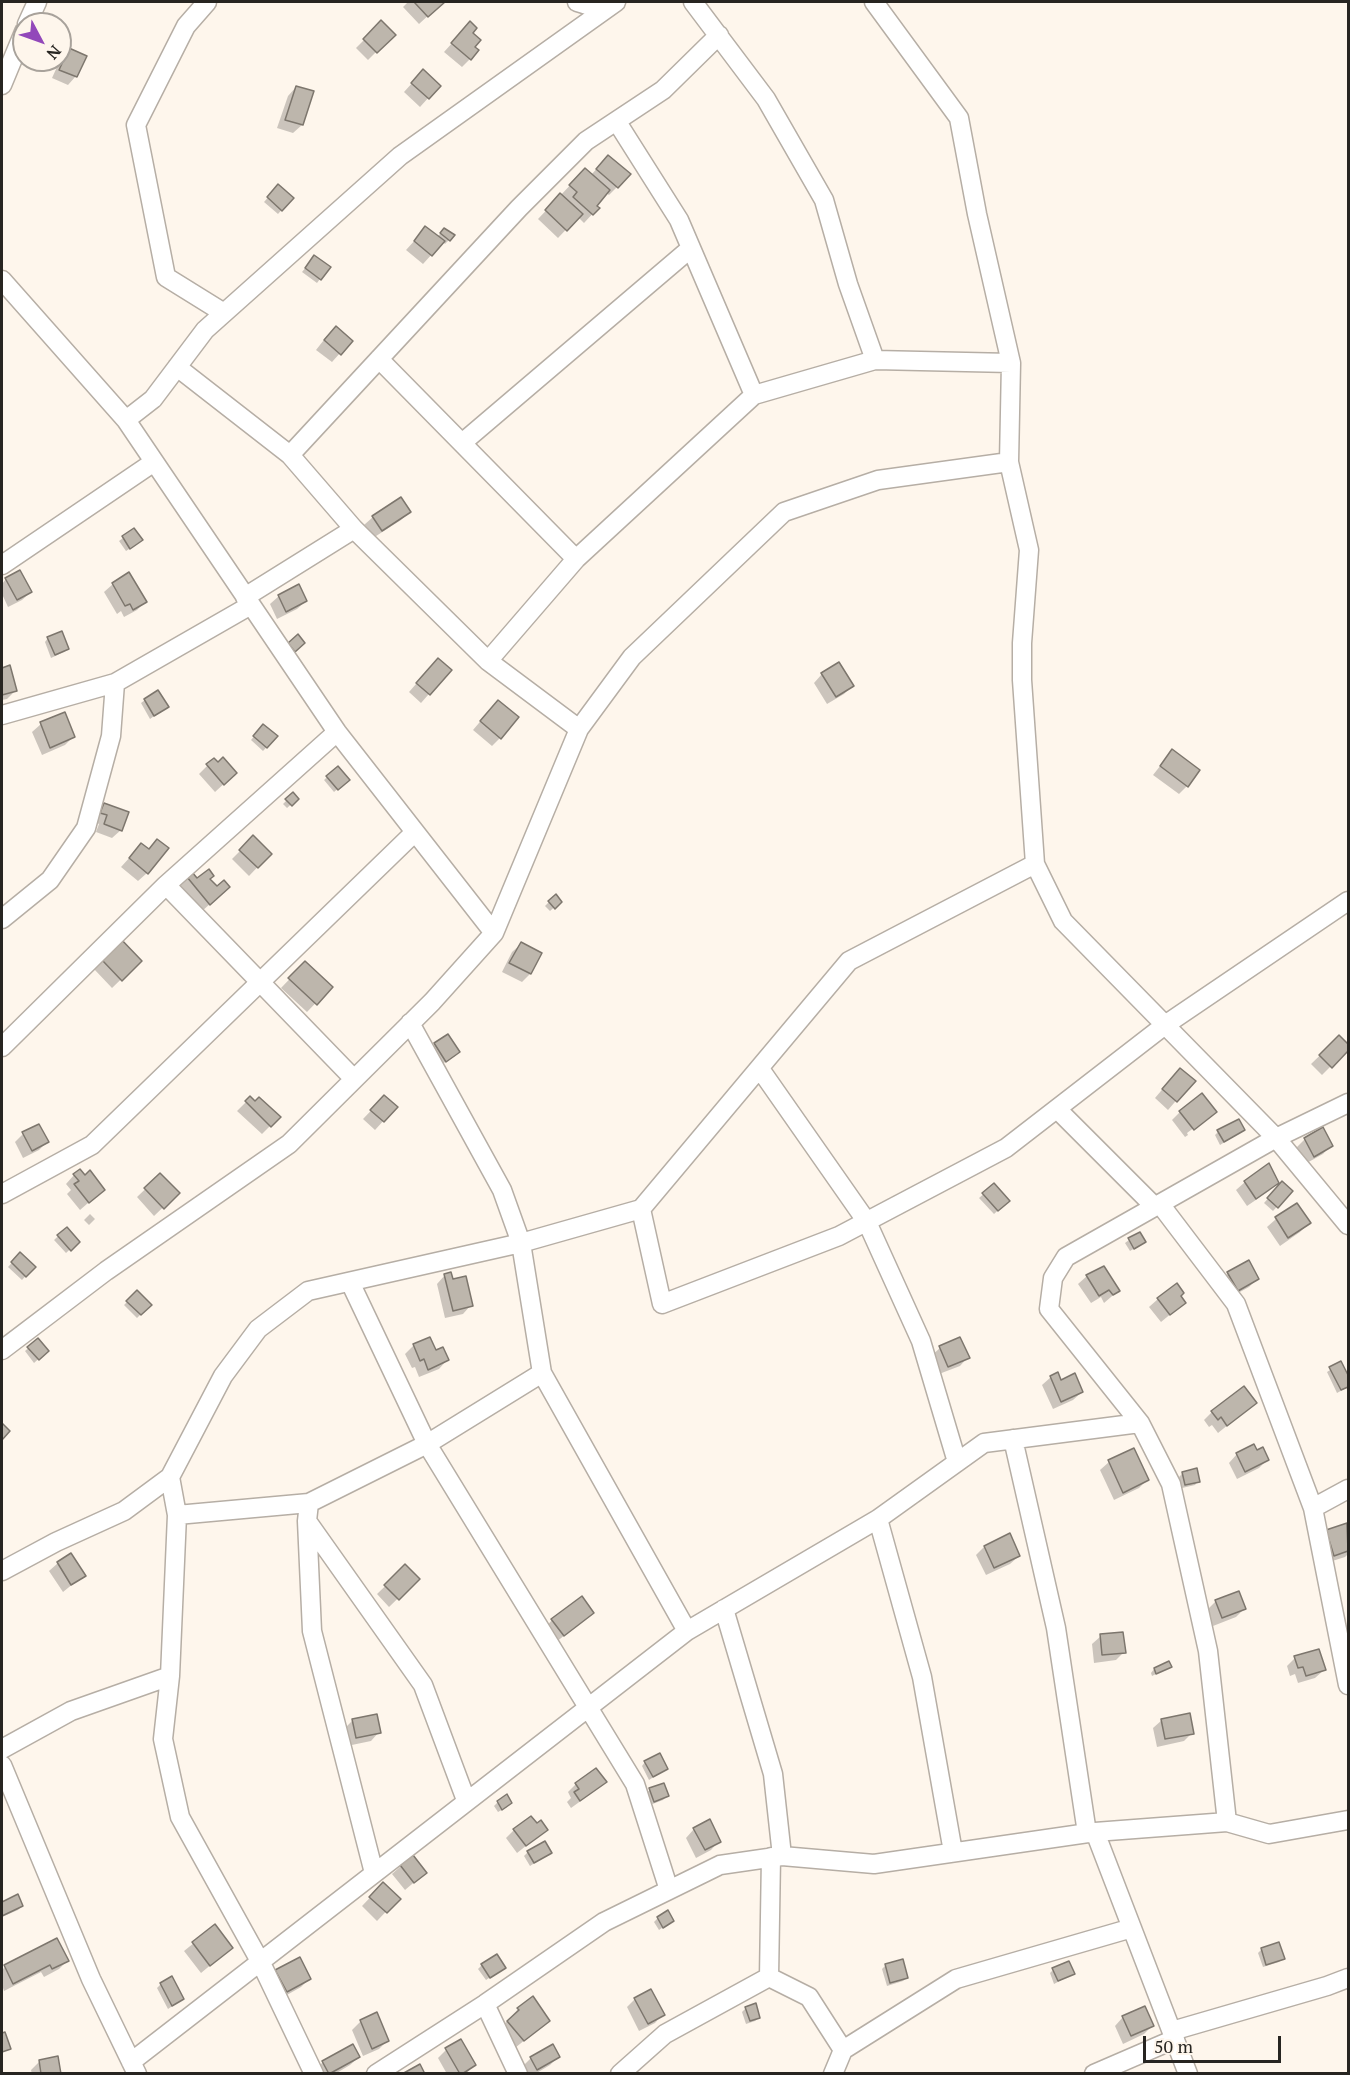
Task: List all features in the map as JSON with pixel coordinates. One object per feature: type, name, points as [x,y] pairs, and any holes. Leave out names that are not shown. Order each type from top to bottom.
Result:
[{"type":"street","points":[[207,2],[186,26],[136,125],[166,277],[224,313]]},
{"type":"street","points":[[578,2],[610,6]]},
{"type":"street","points":[[693,2],[766,99],[824,200],[848,284],[876,360]]},
{"type":"street","points":[[874,2],[959,118],[977,214],[1011,363],[1010,462],[1029,550],[1022,643],[1022,680],[1035,864],[1063,921],[1276,1138],[1348,1225]]},
{"type":"street","points":[[126,420],[153,399],[205,330],[400,156],[610,6]]},
{"type":"street","points":[[290,455],[536,191],[586,141],[663,90],[719,35]]},
{"type":"street","points":[[2,85],[12,61]]},
{"type":"street","points":[[617,122],[679,220],[754,395]]},
{"type":"street","points":[[462,443],[691,248]]},
{"type":"street","points":[[2,280],[126,420],[337,732],[494,933]]},
{"type":"street","points":[[379,359],[576,559]]},
{"type":"street","points":[[488,661],[576,559],[754,395],[876,360],[1011,363]]},
{"type":"street","points":[[177,367],[290,455],[354,529],[488,661],[579,729]]},
{"type":"street","points":[[2,565],[154,462]]},
{"type":"street","points":[[2,1350],[106,1271],[289,1144],[410,1023],[494,933],[579,729],[632,657],[784,512],[878,480],[1010,462]]},
{"type":"street","points":[[2,714],[115,682],[248,601],[354,529]]},
{"type":"street","points":[[2,919],[50,880],[86,828],[111,736],[115,682]]},
{"type":"street","points":[[2,1047],[166,885],[337,732]]},
{"type":"street","points":[[2,1194],[92,1145],[415,832]]},
{"type":"street","points":[[2,1571],[56,1542],[124,1511],[170,1477],[223,1376],[258,1329],[308,1291],[521,1243],[641,1209],[849,961],[1035,864]]},
{"type":"street","points":[[166,885],[354,1079]]},
{"type":"street","points":[[641,1209],[662,1304],[839,1236],[1006,1148],[1165,1025],[1348,901]]},
{"type":"street","points":[[410,1023],[502,1190],[521,1243],[542,1373],[687,1631]]},
{"type":"street","points":[[760,1069],[867,1222],[921,1341],[957,1462]]},
{"type":"street","points":[[1227,1822],[1205,1640],[1171,1484],[1140,1424],[1049,1309],[1053,1278],[1066,1257],[1276,1138],[1348,1103]]},
{"type":"street","points":[[1057,1109],[1157,1205],[1236,1304],[1313,1508],[1348,1685]]},
{"type":"street","points":[[350,1282],[427,1444],[635,1785],[669,1890]]},
{"type":"street","points":[[177,1515],[308,1512],[427,1444],[542,1373]]},
{"type":"street","points":[[2,1765],[91,1980],[134,2068],[261,1963],[466,1800],[687,1631],[878,1519],[984,1443],[1140,1424]]},
{"type":"street","points":[[1013,1439],[1056,1628],[1091,1832],[1132,1928],[1188,2073]]},
{"type":"street","points":[[170,1477],[177,1515],[170,1677],[163,1739],[180,1817],[261,1963],[314,2073]]},
{"type":"street","points":[[1313,1508],[1348,1490]]},
{"type":"street","points":[[308,1512],[423,1685],[466,1800]]},
{"type":"street","points":[[308,1512],[312,1631],[374,1873]]},
{"type":"street","points":[[878,1519],[922,1677],[953,1852]]},
{"type":"street","points":[[724,1609],[773,1774],[777,1856],[769,1977]]},
{"type":"street","points":[[2,1749],[71,1711],[170,1677]]},
{"type":"street","points":[[376,2073],[485,2004],[604,1922],[720,1864],[777,1856],[874,1864],[1091,1832],[1227,1822],[1269,1834],[1348,1820]]},
{"type":"street","points":[[833,2073],[843,2050],[956,1979],[1132,1928]]},
{"type":"street","points":[[769,1977],[809,1997],[843,2050]]},
{"type":"street","points":[[620,2073],[664,2034],[769,1977]]},
{"type":"street","points":[[1094,2073],[1173,2035],[1348,1978]]},
{"type":"street","points":[[485,2004],[518,2073]]},
{"type":"building","points":[[414,2],[445,2],[428,17]]},
{"type":"building","points":[[381,20],[396,35],[377,53],[363,39]]},
{"type":"building","points":[[470,21],[477,28],[473,33],[481,40],[475,47],[479,50],[471,60],[451,43]]},
{"type":"building","points":[[72,49],[87,56],[77,77],[64,72],[72,72]]},
{"type":"building","points":[[423,69],[441,86],[429,99],[411,83]]},
{"type":"building","points":[[296,86],[314,91],[303,125],[285,120]]},
{"type":"building","points":[[608,155],[631,174],[618,188],[596,169]]},
{"type":"building","points":[[585,168],[610,190],[597,206],[600,208],[593,215],[573,197],[577,192],[569,185]]},
{"type":"building","points":[[278,184],[294,198],[282,211],[267,197]]},
{"type":"building","points":[[560,193],[583,214],[567,231],[545,210]]},
{"type":"building","points":[[425,226],[445,241],[432,256],[414,241]]},
{"type":"building","points":[[444,228],[455,235],[450,241],[440,233]]},
{"type":"building","points":[[314,255],[331,267],[321,280],[305,268]]},
{"type":"building","points":[[336,326],[353,341],[341,355],[324,340]]},
{"type":"building","points":[[401,497],[411,512],[382,531],[372,516]]},
{"type":"building","points":[[134,528],[143,540],[130,549],[122,536]]},
{"type":"building","points":[[20,570],[32,592],[17,600],[5,578]]},
{"type":"building","points":[[129,572],[147,602],[133,610],[130,604],[125,606],[112,583]]},
{"type":"building","points":[[299,584],[307,601],[286,612],[278,595]]},
{"type":"building","points":[[62,631],[69,649],[55,655],[47,637]]},
{"type":"building","points":[[298,634],[305,643],[295,652],[288,643]]},
{"type":"building","points":[[438,658],[452,670],[430,695],[416,683]]},
{"type":"building","points":[[839,662],[854,686],[836,697],[821,673]]},
{"type":"building","points":[[10,665],[17,691],[2,695],[2,668]]},
{"type":"building","points":[[158,690],[169,707],[154,716],[144,699]]},
{"type":"building","points":[[498,700],[519,717],[501,739],[480,721]]},
{"type":"building","points":[[65,712],[75,737],[50,748],[40,722]]},
{"type":"building","points":[[263,724],[278,736],[267,748],[253,736]]},
{"type":"building","points":[[1172,749],[1200,770],[1188,787],[1160,766]]},
{"type":"building","points":[[223,757],[237,773],[224,785],[206,764],[214,758],[218,762]]},
{"type":"building","points":[[338,766],[350,780],[338,790],[326,776]]},
{"type":"building","points":[[293,792],[299,799],[292,806],[285,799]]},
{"type":"building","points":[[104,803],[129,812],[122,831],[104,824],[107,815],[100,813]]},
{"type":"building","points":[[253,835],[272,854],[258,868],[239,850]]},
{"type":"building","points":[[157,839],[169,848],[148,874],[129,858],[141,843],[149,849]]},
{"type":"building","points":[[209,869],[214,876],[210,879],[217,886],[224,880],[230,887],[210,905],[187,877],[192,872],[197,878]]},
{"type":"building","points":[[556,894],[562,902],[555,909],[548,901]]},
{"type":"building","points":[[118,936],[142,961],[122,981],[102,960]]},
{"type":"building","points":[[521,942],[542,953],[531,974],[509,963]]},
{"type":"building","points":[[305,961],[333,987],[317,1005],[288,978]]},
{"type":"building","points":[[448,1034],[460,1052],[446,1062],[434,1043]]},
{"type":"building","points":[[1339,1035],[1348,1044],[1348,1051],[1332,1068],[1319,1055]]},
{"type":"building","points":[[1180,1068],[1196,1081],[1177,1102],[1162,1089]]},
{"type":"building","points":[[1202,1093],[1217,1112],[1194,1130],[1179,1111]]},
{"type":"building","points":[[384,1095],[398,1107],[384,1122],[370,1110]]},
{"type":"building","points":[[250,1096],[255,1101],[259,1097],[281,1117],[271,1127],[245,1101]]},
{"type":"building","points":[[1239,1119],[1245,1130],[1224,1142],[1217,1130]]},
{"type":"building","points":[[39,1124],[49,1142],[32,1151],[22,1132]]},
{"type":"building","points":[[1323,1127],[1333,1146],[1314,1157],[1304,1138]]},
{"type":"building","points":[[1269,1163],[1279,1183],[1256,1199],[1244,1181]]},
{"type":"building","points":[[80,1169],[85,1175],[90,1170],[105,1190],[89,1203],[74,1184],[79,1181],[73,1174]]},
{"type":"building","points":[[160,1173],[180,1193],[164,1209],[144,1188]]},
{"type":"building","points":[[1282,1181],[1293,1191],[1278,1208],[1267,1198]]},
{"type":"building","points":[[994,1183],[1010,1201],[998,1211],[982,1193]]},
{"type":"building","points":[[1297,1203],[1311,1223],[1288,1238],[1275,1217]]},
{"type":"building","points":[[67,1227],[80,1242],[71,1251],[57,1235]]},
{"type":"building","points":[[1140,1232],[1146,1242],[1134,1249],[1128,1238]]},
{"type":"building","points":[[20,1252],[36,1267],[26,1277],[11,1262]]},
{"type":"building","points":[[1249,1260],[1259,1279],[1238,1291],[1227,1272]]},
{"type":"building","points":[[1104,1266],[1120,1291],[1113,1295],[1109,1290],[1099,1296],[1086,1275]]},
{"type":"building","points":[[451,1272],[453,1279],[466,1276],[473,1306],[453,1311],[444,1274]]},
{"type":"building","points":[[1177,1283],[1184,1293],[1181,1296],[1186,1303],[1170,1315],[1157,1298]]},
{"type":"building","points":[[137,1290],[152,1305],[141,1315],[126,1301]]},
{"type":"building","points":[[430,1337],[436,1350],[443,1347],[449,1360],[428,1370],[424,1359],[420,1361],[413,1344]]},
{"type":"building","points":[[960,1337],[970,1358],[948,1367],[939,1346]]},
{"type":"building","points":[[38,1338],[49,1351],[39,1360],[27,1347]]},
{"type":"building","points":[[1341,1361],[1348,1375],[1348,1387],[1341,1390],[1329,1367]]},
{"type":"building","points":[[1058,1372],[1061,1380],[1075,1373],[1083,1392],[1061,1402],[1050,1376]]},
{"type":"building","points":[[1244,1386],[1257,1403],[1227,1426],[1221,1417],[1218,1420],[1211,1411]]},
{"type":"building","points":[[2,1423],[10,1431],[2,1440]]},
{"type":"building","points":[[1254,1444],[1257,1450],[1263,1447],[1269,1460],[1245,1472],[1236,1453]]},
{"type":"building","points":[[1134,1448],[1149,1480],[1123,1493],[1108,1460]]},
{"type":"building","points":[[1197,1468],[1200,1482],[1185,1485],[1182,1472]]},
{"type":"building","points":[[1347,1523],[1348,1551],[1334,1556],[1326,1530]]},
{"type":"building","points":[[1010,1533],[1020,1556],[994,1568],[984,1546]]},
{"type":"building","points":[[71,1553],[86,1576],[71,1585],[57,1562]]},
{"type":"building","points":[[405,1564],[420,1579],[399,1600],[384,1585]]},
{"type":"building","points":[[1239,1591],[1246,1609],[1222,1618],[1215,1600]]},
{"type":"building","points":[[582,1596],[594,1613],[564,1636],[551,1619]]},
{"type":"building","points":[[1123,1632],[1126,1653],[1102,1655],[1100,1634]]},
{"type":"building","points":[[1319,1649],[1326,1670],[1306,1676],[1303,1667],[1298,1668],[1294,1656]]},
{"type":"building","points":[[1169,1661],[1172,1667],[1156,1674],[1154,1668]]},
{"type":"building","points":[[1190,1713],[1194,1734],[1165,1739],[1161,1719]]},
{"type":"building","points":[[377,1714],[381,1733],[356,1738],[352,1719]]},
{"type":"building","points":[[660,1753],[668,1769],[653,1777],[644,1761]]},
{"type":"building","points":[[596,1768],[607,1782],[580,1801],[574,1792],[579,1789],[575,1783]]},
{"type":"building","points":[[664,1783],[669,1796],[654,1802],[649,1788]]},
{"type":"building","points":[[507,1794],[512,1803],[502,1810],[497,1801]]},
{"type":"building","points":[[531,1816],[537,1823],[541,1820],[548,1830],[526,1846],[513,1829]]},
{"type":"building","points":[[710,1819],[721,1842],[705,1850],[693,1828]]},
{"type":"building","points":[[545,1841],[552,1853],[534,1863],[527,1851]]},
{"type":"building","points":[[413,1855],[427,1873],[414,1883],[400,1865]]},
{"type":"building","points":[[383,1882],[401,1899],[387,1913],[369,1897]]},
{"type":"building","points":[[18,1894],[23,1906],[2,1916],[2,1902]]},
{"type":"building","points":[[668,1910],[674,1921],[663,1928],[657,1917]]},
{"type":"building","points":[[215,1924],[233,1948],[210,1966],[192,1942]]},
{"type":"building","points":[[57,1938],[69,1961],[52,1969],[50,1965],[13,1984],[4,1965]]},
{"type":"building","points":[[1279,1942],[1285,1959],[1266,1965],[1261,1948]]},
{"type":"building","points":[[497,1954],[506,1968],[490,1978],[481,1964]]},
{"type":"building","points":[[300,1957],[311,1979],[287,1992],[275,1970]]},
{"type":"building","points":[[903,1959],[908,1978],[890,1983],[885,1964]]},
{"type":"building","points":[[1069,1961],[1075,1974],[1058,1981],[1052,1968]]},
{"type":"building","points":[[172,1976],[184,1999],[172,2006],[160,1983]]},
{"type":"building","points":[[651,1989],[665,2015],[648,2024],[634,1998]]},
{"type":"building","points":[[533,1996],[550,2021],[524,2041],[507,2021],[519,2010],[517,2008]]},
{"type":"building","points":[[756,2003],[760,2018],[750,2021],[745,2007]]},
{"type":"building","points":[[1145,2006],[1154,2026],[1131,2036],[1122,2016]]},
{"type":"building","points":[[377,2012],[389,2041],[372,2049],[360,2020]]},
{"type":"building","points":[[5,2032],[11,2049],[2,2052],[2,2033]]},
{"type":"building","points":[[461,2039],[476,2065],[460,2074],[445,2048]]},
{"type":"building","points":[[353,2044],[360,2057],[329,2074],[322,2061]]},
{"type":"building","points":[[553,2044],[560,2057],[537,2070],[530,2057]]},
{"type":"building","points":[[58,2056],[61,2074],[41,2074],[39,2060]]},
{"type":"building","points":[[420,2064],[425,2074],[402,2074]]}]
